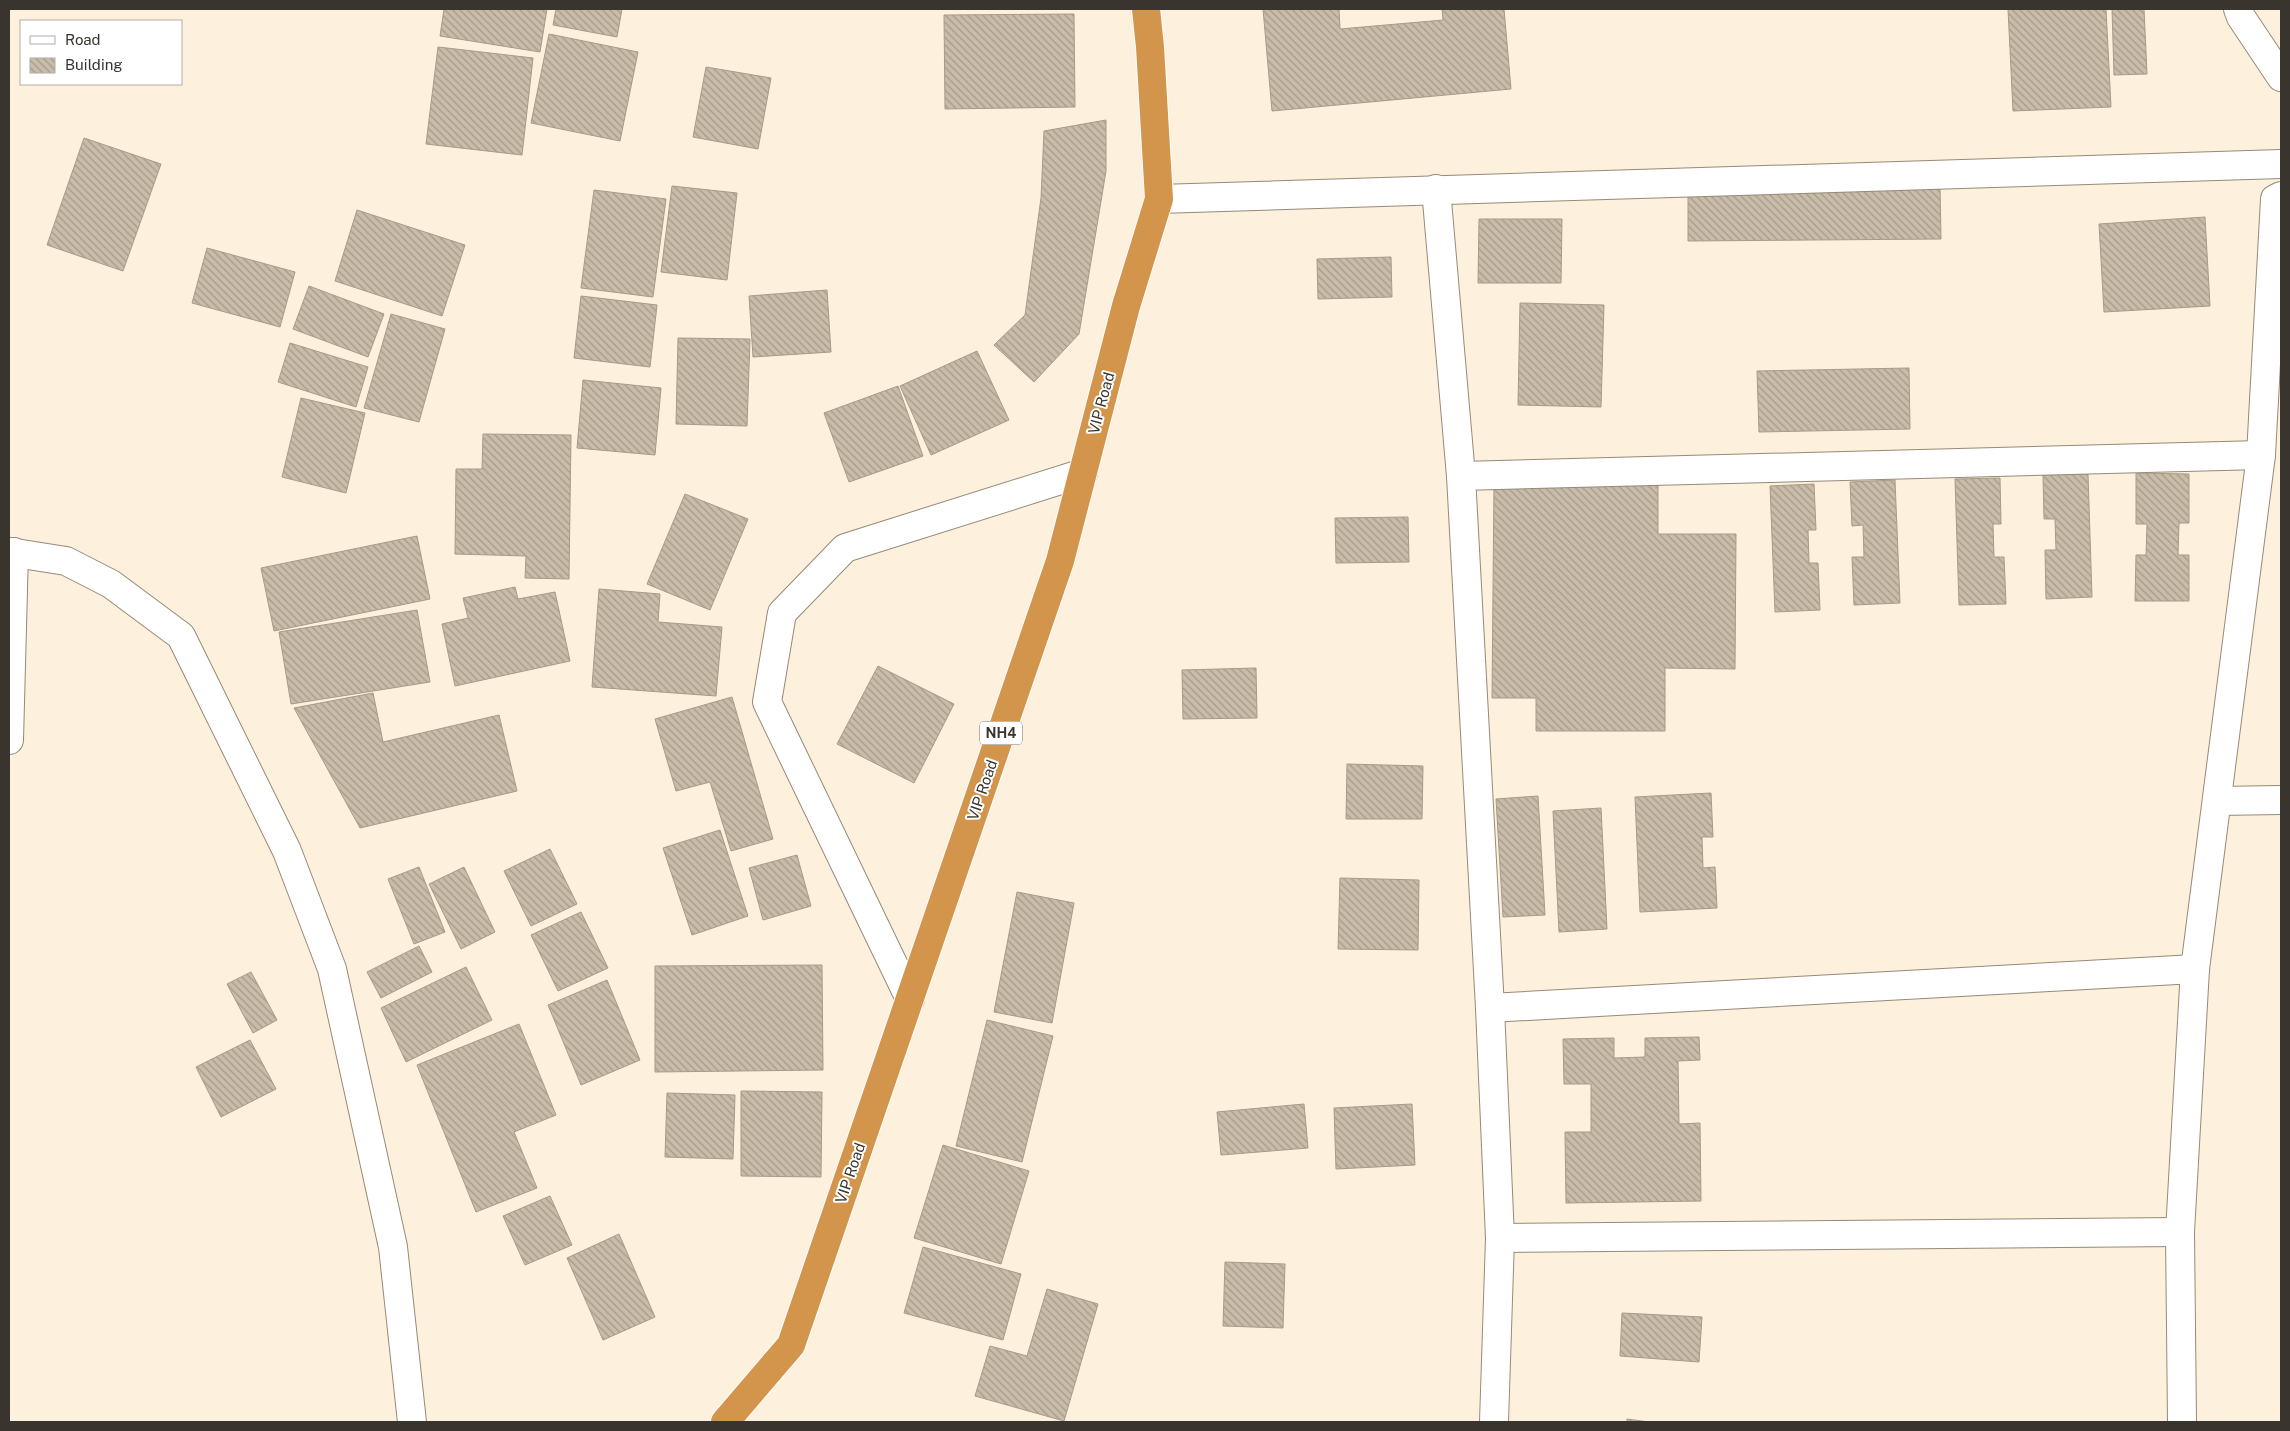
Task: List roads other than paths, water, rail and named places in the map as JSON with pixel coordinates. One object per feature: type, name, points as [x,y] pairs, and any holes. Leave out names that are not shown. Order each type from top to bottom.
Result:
[{"type":"highway","name":"VIP Road","points":[[725,1422],[791,1345],[1060,561],[1126,306],[1159,200],[1151,56],[1146,9]]},
{"type":"street","points":[[2238,9],[2241,17],[2281,77]]},
{"type":"street","points":[[1159,200],[1436,189],[2281,164]]},
{"type":"street","points":[[1436,189],[1461,476],[1490,1008],[1500,1238],[1494,1422]]},
{"type":"street","points":[[2182,1422],[2180,1232],[2195,969],[2261,455],[2275,200],[2281,196]]},
{"type":"street","points":[[1461,476],[2261,455]]},
{"type":"street","points":[[910,999],[767,702],[782,613],[845,548],[1083,473]]},
{"type":"street","points":[[9,740],[11,552],[66,561],[112,584],[181,636],[287,851],[332,969],[393,1247],[412,1422]]},
{"type":"street","points":[[2216,802],[2281,800]]},
{"type":"street","points":[[1490,1008],[2195,969]]},
{"type":"street","points":[[1500,1238],[2180,1232]]}]
